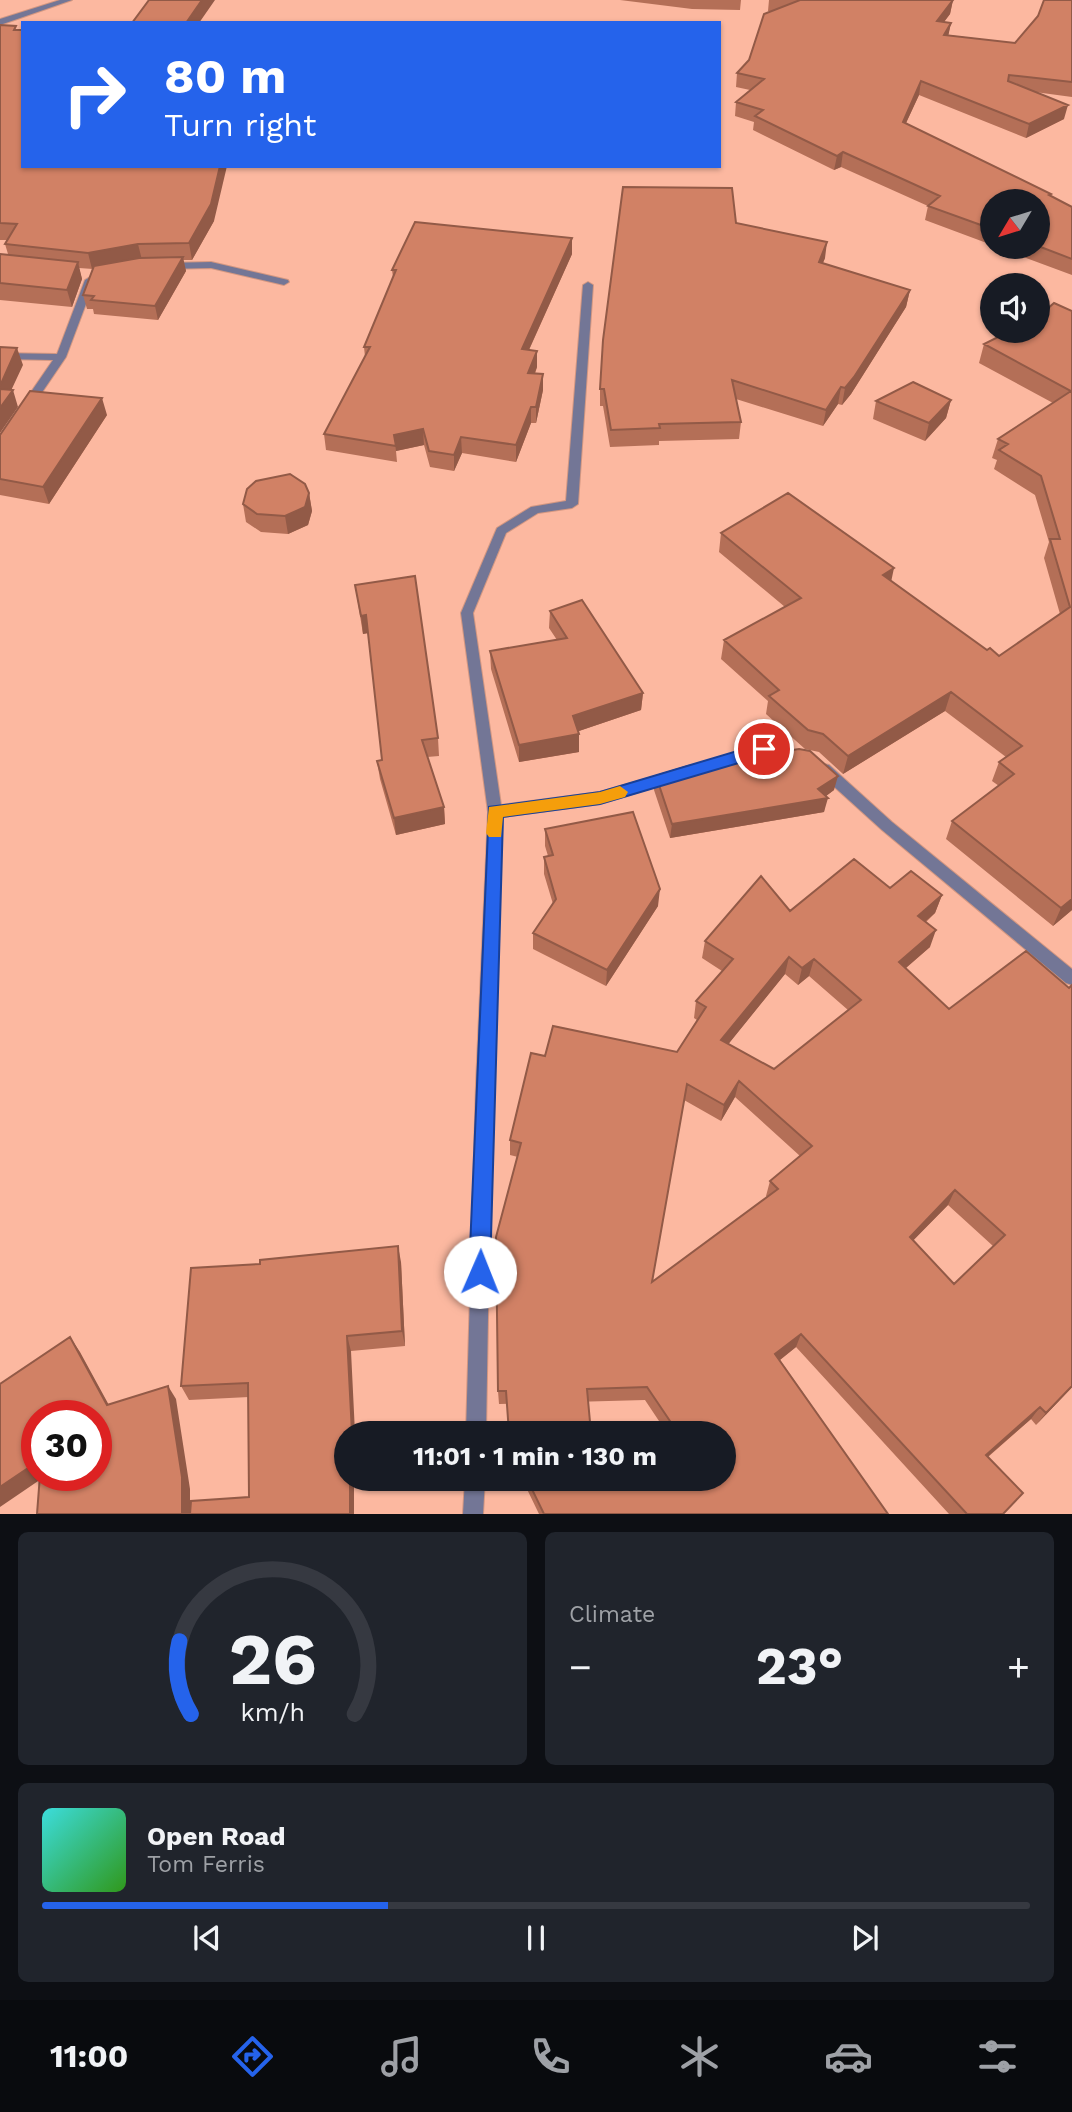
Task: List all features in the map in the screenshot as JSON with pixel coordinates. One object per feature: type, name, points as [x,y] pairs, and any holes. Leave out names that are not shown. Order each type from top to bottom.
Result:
[{"type":"street","points":[[0,22],[68,0]]},
{"type":"street","points":[[156,266],[211,265],[285,282]]},
{"type":"street","points":[[79,274],[104,273]]},
{"type":"street","points":[[15,424],[61,357],[92,275]]},
{"type":"street","points":[[476,1421],[484,1084],[495,812],[467,613],[501,531],[535,510],[572,504],[588,285]]},
{"type":"street","points":[[0,356],[61,357]]},
{"type":"street","points":[[495,812],[600,798],[764,749],[812,758],[887,826],[1072,978]]},
{"type":"street","points":[[473,1514],[474,1491]]},
{"type":"building","points":[[149,0],[202,0],[187,21],[133,21]]},
{"type":"building","points":[[800,0],[953,0],[937,21],[951,23],[944,35],[1015,43],[1038,16],[1044,0],[1072,0],[1072,82],[1009,75],[1008,81],[1068,105],[1029,124],[921,81],[903,122],[1041,189],[980,189],[980,225],[928,206],[940,196],[843,152],[837,156],[755,116],[763,110],[736,102],[764,79],[737,73],[749,60],[764,14]]},
{"type":"building","points":[[0,25],[16,26],[14,30],[21,30],[21,168],[220,168],[211,204],[189,243],[138,244],[88,253],[5,244],[17,224],[0,223]]},
{"type":"building","points":[[623,187],[732,188],[736,223],[827,242],[819,262],[910,290],[854,377],[845,388],[841,387],[826,410],[732,380],[741,422],[659,424],[660,428],[611,430],[604,389],[600,389],[603,340]]},
{"type":"building","points":[[1050,196],[1072,207],[1072,259],[1050,251]]},
{"type":"building","points":[[415,222],[572,238],[522,349],[537,351],[528,373],[543,374],[536,407],[531,407],[516,445],[461,437],[454,455],[429,451],[423,429],[394,435],[396,446],[324,434],[370,347],[364,347],[396,270],[392,270]]},
{"type":"building","points":[[0,254],[78,262],[67,290],[0,283]]},
{"type":"building","points":[[183,257],[155,306],[91,300],[94,296],[83,295],[94,266],[139,258]]},
{"type":"building","points":[[1054,303],[1072,311],[1072,899],[1061,908],[952,821],[1014,774],[999,762],[1022,746],[951,692],[848,756],[823,734],[808,730],[769,696],[779,690],[724,640],[801,598],[721,533],[788,493],[894,568],[883,575],[999,656],[1070,607],[1050,539],[1060,539],[1041,476],[999,450],[1008,444],[998,439],[1071,391],[984,344],[1050,343],[1050,306]]},
{"type":"building","points":[[0,347],[17,348],[0,386]]},
{"type":"building","points":[[913,382],[951,400],[929,423],[876,401]]},
{"type":"building","points":[[0,389],[13,390],[0,408]]},
{"type":"building","points":[[30,391],[102,398],[43,487],[0,479],[0,435]]},
{"type":"building","points":[[290,474],[305,484],[309,493],[305,507],[285,516],[257,514],[243,504],[247,489],[256,481]]},
{"type":"building","points":[[415,576],[438,738],[422,740],[444,807],[394,818],[377,761],[382,760],[366,615],[361,616],[355,585]]},
{"type":"building","points":[[582,600],[643,693],[573,716],[579,734],[519,745],[490,651],[567,638],[550,611]]},
{"type":"building","points":[[799,749],[810,751],[838,776],[818,789],[828,798],[672,824],[656,776],[688,766]]},
{"type":"building","points":[[633,812],[660,889],[607,970],[533,933],[556,899],[544,857],[553,855],[545,829]]},
{"type":"building","points":[[854,859],[890,888],[911,871],[942,895],[918,916],[936,930],[899,962],[949,1009],[1026,951],[1069,988],[1072,985],[1072,1386],[1046,1413],[1040,1407],[986,1455],[1023,1493],[1003,1514],[967,1514],[801,1334],[775,1354],[888,1514],[544,1514],[533,1491],[736,1491],[736,1421],[670,1421],[647,1387],[587,1389],[590,1421],[508,1421],[506,1391],[498,1391],[496,1237],[521,1143],[510,1140],[531,1053],[545,1056],[553,1026],[677,1052],[706,1007],[696,1001],[733,959],[705,941],[761,876],[790,911]],"holes":[[[789,957],[802,968],[814,959],[861,1000],[774,1069],[721,1040]],[[739,1081],[812,1146],[770,1181],[778,1189],[652,1282],[687,1084],[724,1105]],[[955,1190],[1005,1235],[954,1284],[910,1237]]]},
{"type":"building","points":[[398,1246],[402,1331],[347,1336],[351,1421],[334,1421],[334,1491],[350,1491],[350,1514],[190,1514],[191,1501],[249,1497],[248,1383],[181,1386],[191,1268],[260,1264],[260,1260]]},
{"type":"building","points":[[70,1337],[104,1400],[21,1400],[21,1473],[0,1487],[0,1384]]},
{"type":"building","points":[[168,1386],[182,1477],[182,1514],[37,1514],[39,1491],[112,1491],[112,1403]]},
{"type":"slow traffic","points":[[495,833],[495,812],[600,798],[620,792]]},
{"type":"route","points":[[480,1272],[484,1084],[495,812],[600,798],[764,749]]}]
